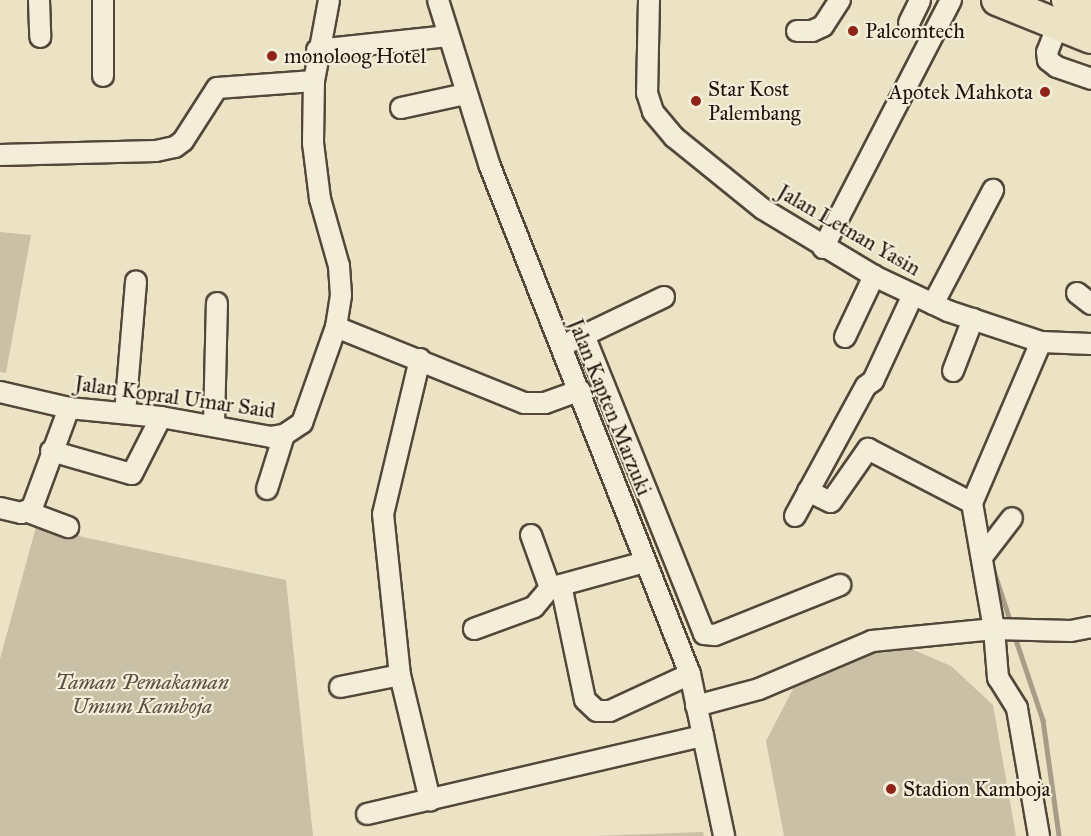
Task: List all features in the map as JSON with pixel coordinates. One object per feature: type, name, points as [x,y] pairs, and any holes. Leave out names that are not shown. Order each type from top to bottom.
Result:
[{"type":"highway","points":[[997,0],[1062,12],[1091,9]]},
{"type":"highway","points":[[1062,12],[1091,38]]},
{"type":"street","points":[[39,0],[40,37]]},
{"type":"street","points":[[103,0],[103,75]]},
{"type":"street","name":"Jalan Kopral Umar Said","points":[[0,392],[69,408],[214,424],[270,437],[284,435],[302,423],[309,413],[336,327],[340,275],[320,198],[313,143],[317,50],[328,0]]},
{"type":"street","name":"Jalan Kapten Marzuki","points":[[438,0],[466,94],[559,347],[580,390],[690,674],[724,836]]},
{"type":"street","name":"Jalan Letnan Yasin","points":[[649,0],[647,93],[658,120],[763,209],[823,248],[874,276],[933,304],[973,320],[1041,342],[1091,344]]},
{"type":"street","points":[[797,31],[812,31],[823,26],[840,0]]},
{"type":"street","points":[[909,23],[920,0]]},
{"type":"street","points":[[823,248],[951,0]]},
{"type":"street","points":[[1062,12],[1047,52],[1048,60],[1057,67],[1091,79]]},
{"type":"street","points":[[317,50],[448,36]]},
{"type":"street","points":[[0,155],[156,151],[175,147],[183,141],[217,88],[226,68]]},
{"type":"street","points":[[217,88],[314,81]]},
{"type":"street","points":[[401,108],[466,94]]},
{"type":"street","points":[[933,304],[993,190]]},
{"type":"street","points":[[845,337],[874,276]]},
{"type":"street","points":[[125,413],[136,281]]},
{"type":"street","points":[[795,516],[866,386],[873,381],[913,295]]},
{"type":"street","points":[[559,347],[664,297]]},
{"type":"street","points":[[214,424],[217,303]]},
{"type":"street","points":[[953,371],[973,320]]},
{"type":"street","points":[[336,327],[420,359],[524,403],[545,403],[580,390]]},
{"type":"street","points":[[584,335],[707,635],[840,585]]},
{"type":"street","points":[[1039,836],[1017,705],[999,678],[998,630],[972,503],[1041,342]]},
{"type":"street","points":[[420,359],[384,505],[400,675],[430,800]]},
{"type":"street","points":[[28,512],[34,504],[51,451],[69,408]]},
{"type":"street","points":[[51,451],[132,474],[161,417]]},
{"type":"street","points":[[267,489],[284,435]]},
{"type":"street","points":[[808,491],[831,502],[868,449],[972,503]]},
{"type":"street","points":[[620,497],[645,487]]},
{"type":"street","points":[[0,508],[28,512],[68,527]]},
{"type":"street","points":[[982,557],[1012,518]]},
{"type":"street","points":[[531,535],[555,586],[585,700],[597,711],[610,711],[690,674]]},
{"type":"street","points":[[474,629],[534,607],[555,586],[645,562]]},
{"type":"street","points":[[696,706],[759,689],[872,640],[998,630],[1079,631],[1091,627]]},
{"type":"street","points":[[340,687],[400,675]]},
{"type":"street","points":[[367,814],[703,736]]},
{"type":"green space","points":[[0,232],[31,235],[6,373],[0,372]]},
{"type":"green space","name":"Taman Pemakaman Umum Kamboja","points":[[36,527],[286,580],[313,836],[0,836],[0,659]]},
{"type":"green space","name":"Stadion Kamboja","points":[[909,648],[951,666],[993,705],[1016,836],[784,836],[766,741],[795,685],[852,655]]},
{"type":"green space","points":[[703,832],[704,836],[593,836]]},
{"type":"waterway","points":[[993,568],[1011,623]]},
{"type":"waterway","points":[[1014,634],[1043,720],[1059,836]]},
{"type":"place","name":"Palcomtech","points":[[853,31]]},
{"type":"place","name":"monoloog Hotel","points":[[272,56]]},
{"type":"place","name":"Apotek Mahkota","points":[[1045,92]]},
{"type":"place","name":"Star Kost Palembang","points":[[696,101]]},
{"type":"place","name":"Stadion Kamboja","points":[[891,789]]}]
